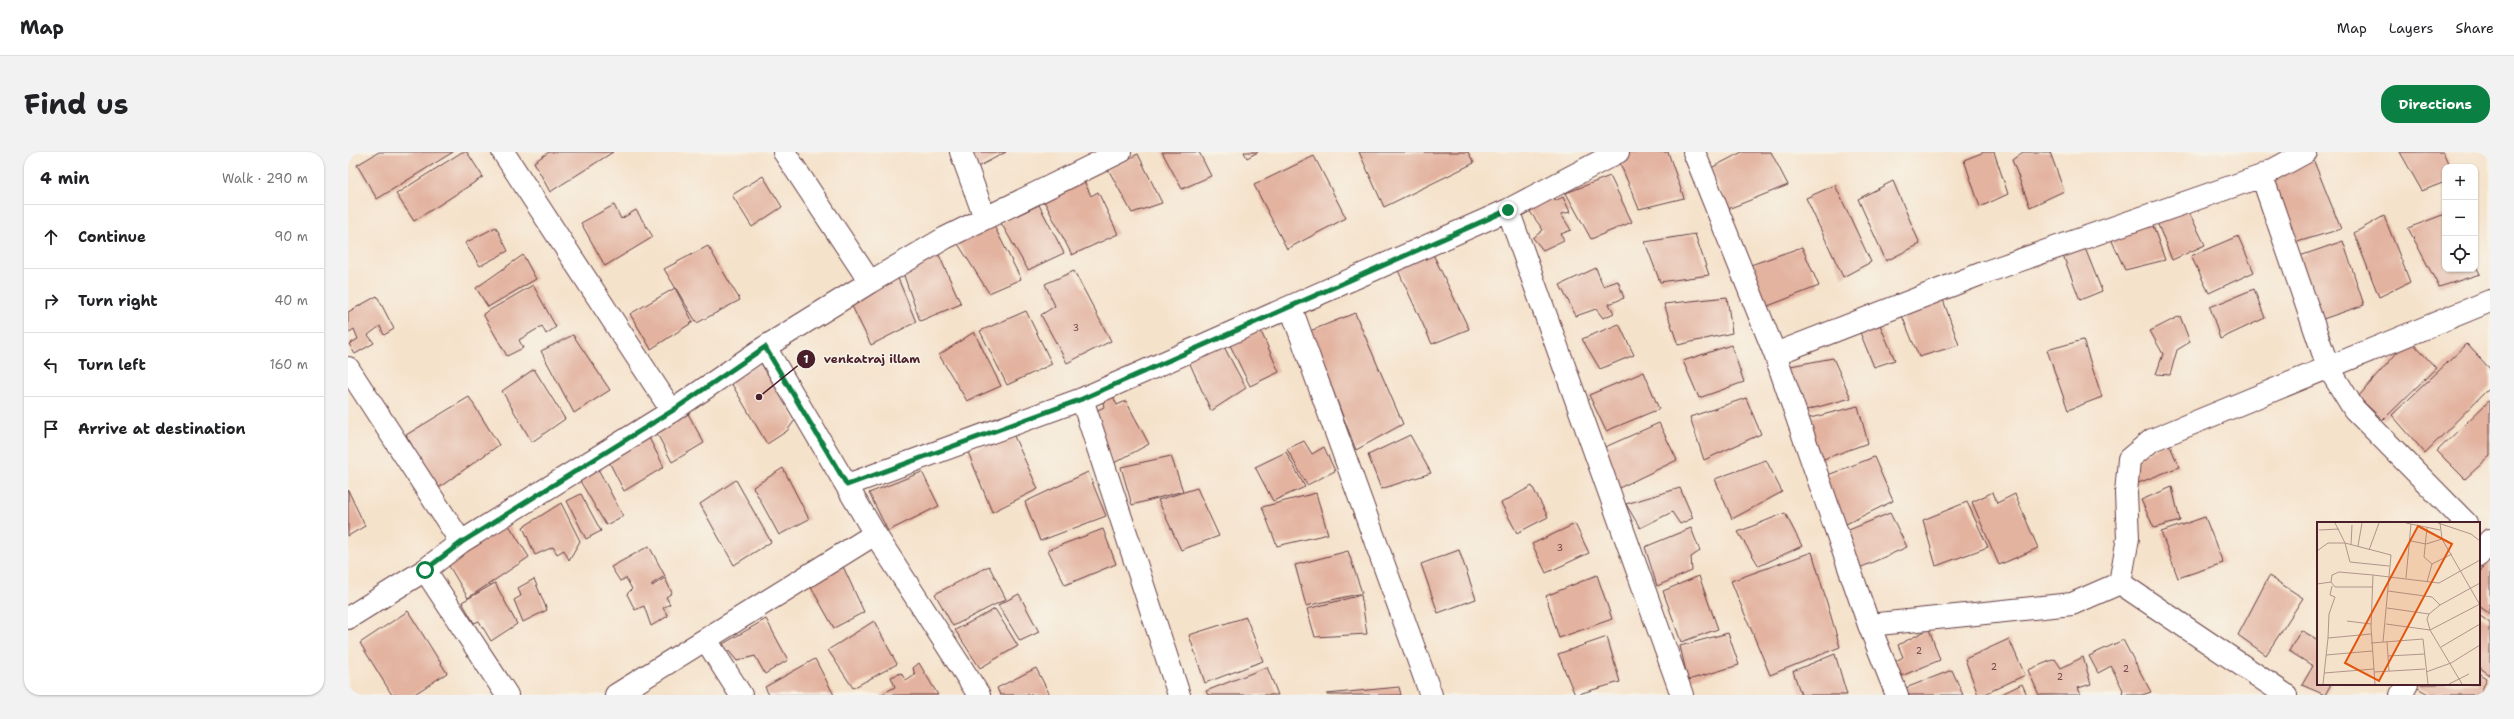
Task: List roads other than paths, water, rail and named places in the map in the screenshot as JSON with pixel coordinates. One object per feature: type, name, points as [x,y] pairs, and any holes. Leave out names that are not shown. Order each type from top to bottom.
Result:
[{"type":"street","points":[[503,152],[672,411]]},
{"type":"street","points":[[784,152],[870,282]]},
{"type":"street","points":[[962,152],[985,218]]},
{"type":"street","points":[[348,618],[425,570],[462,542],[672,411],[765,347],[870,282],[945,238],[1120,152]]},
{"type":"street","points":[[847,485],[1082,399],[1292,308],[1508,210],[1618,152]]},
{"type":"street","points":[[1694,152],[1775,354],[1869,625],[1897,695]]},
{"type":"street","points":[[1775,354],[1983,273],[2262,176],[2306,152]]},
{"type":"street","points":[[2262,176],[2328,367],[2354,409],[2465,522]]},
{"type":"street","points":[[1508,210],[1682,695]]},
{"type":"street","points":[[2120,583],[2128,538],[2126,493],[2129,460],[2152,440],[2490,300]]},
{"type":"street","points":[[1292,308],[1431,695]]},
{"type":"street","points":[[765,347],[875,534],[979,695]]},
{"type":"street","points":[[348,368],[462,542]]},
{"type":"street","points":[[1082,399],[1179,695]]},
{"type":"street","points":[[616,695],[875,534]]},
{"type":"street","points":[[425,570],[507,695]]},
{"type":"street","points":[[1869,625],[2072,604],[2120,583]]},
{"type":"street","points":[[2120,583],[2286,695]]},
{"type":"street","points":[[706,640],[741,695]]},
{"type":"street","points":[[2401,695],[2406,685]]},
{"type":"place","name":"venkatraj illam","points":[[759,397]]}]
